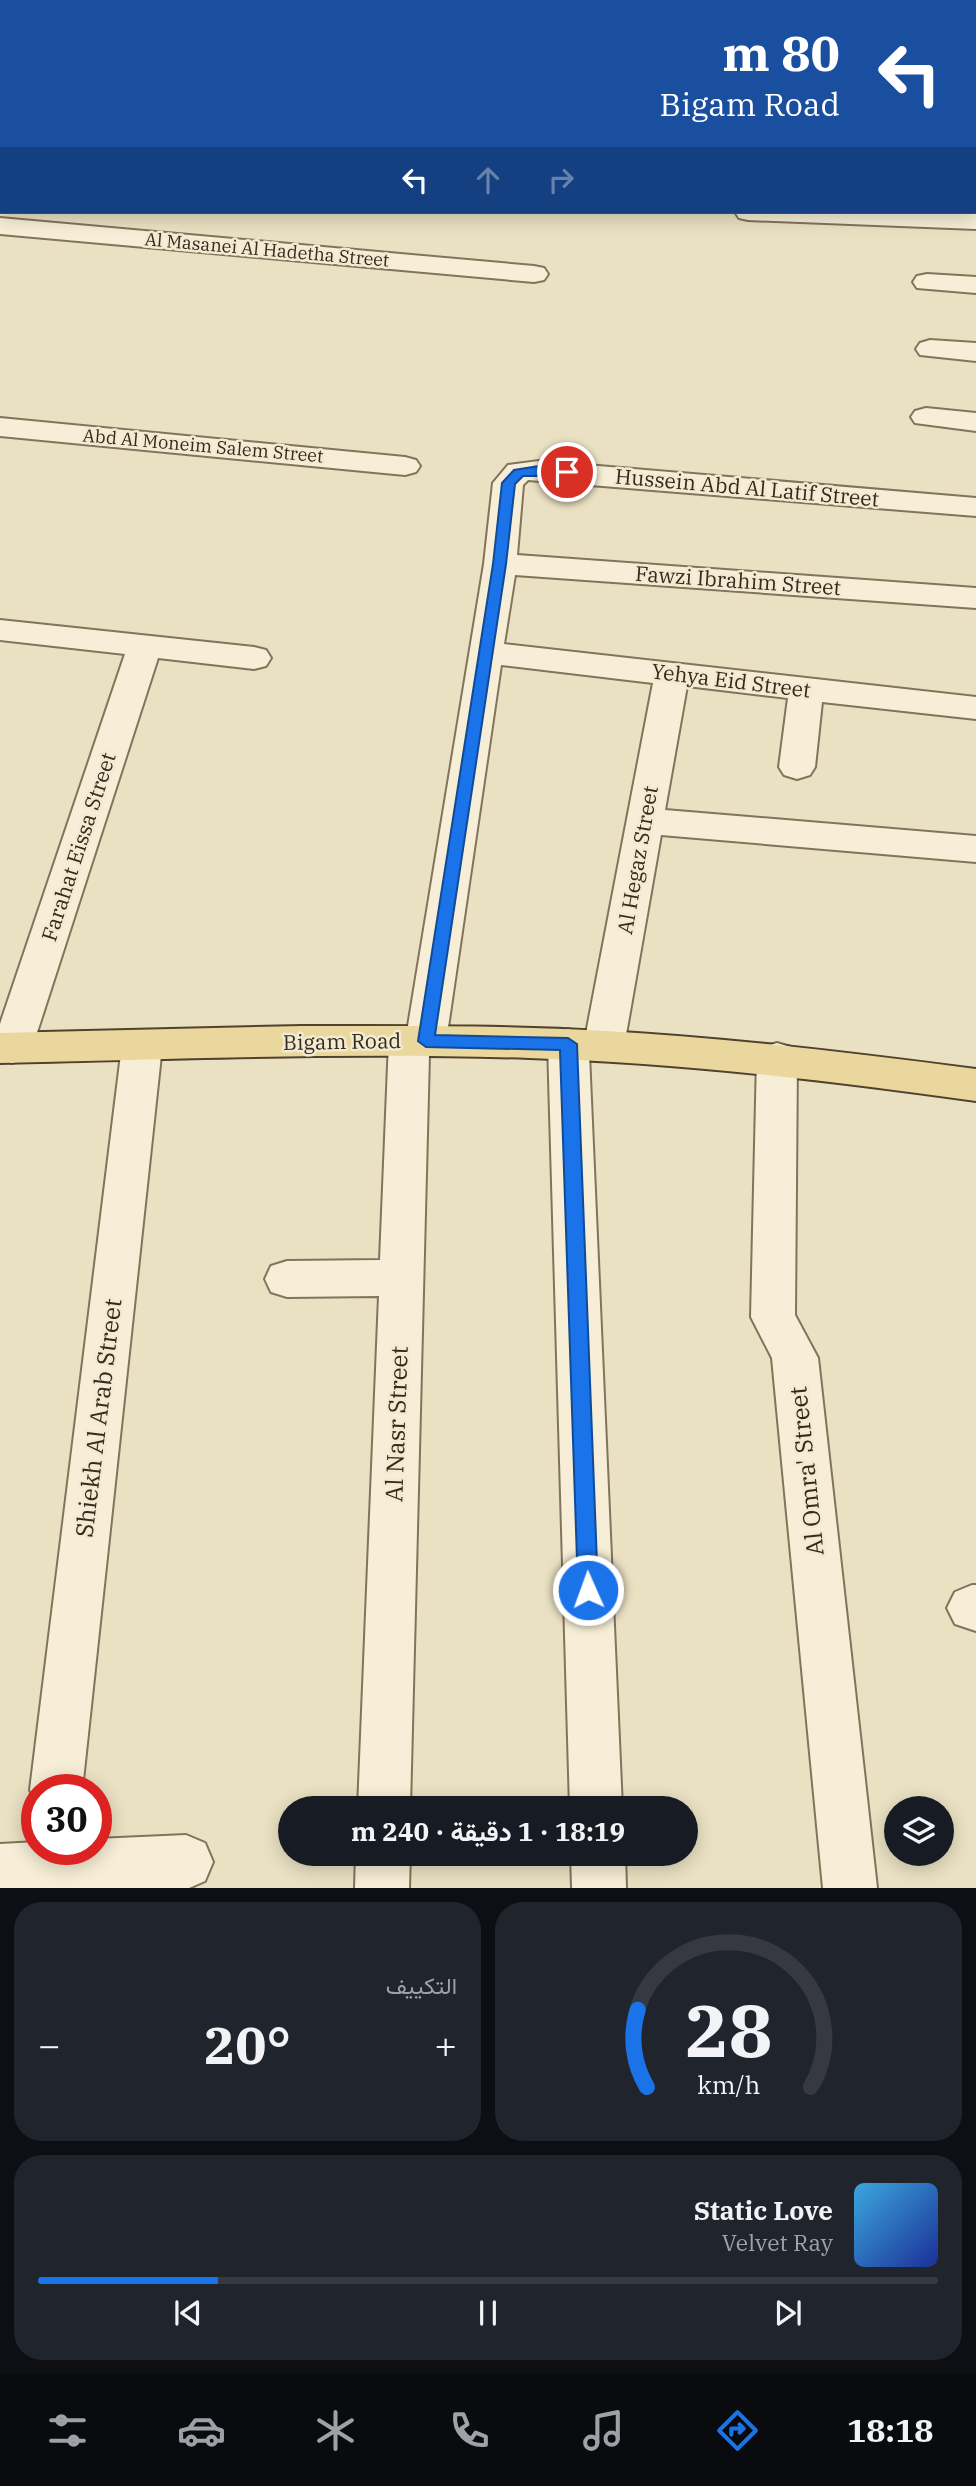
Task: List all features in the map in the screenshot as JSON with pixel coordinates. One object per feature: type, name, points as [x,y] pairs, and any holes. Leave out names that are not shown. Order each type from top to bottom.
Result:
[{"type":"main road","name":"Bigam Road","points":[[6,1048],[418,1041],[586,1045],[777,1058],[976,1085]]},
{"type":"street","points":[[799,214],[976,221]]},
{"type":"street","name":"Al Masanei Al Hadetha Street","points":[[8,222],[534,274]]},
{"type":"street","points":[[927,282],[976,285]]},
{"type":"street","points":[[930,349],[976,352]]},
{"type":"street","points":[[926,417],[976,422]]},
{"type":"street","name":"Abd Al Moneim Salem Street","points":[[0,427],[405,466]]},
{"type":"street","name":"Hussein Abd Al Latif Street","points":[[519,472],[539,470],[976,507]]},
{"type":"street","name":"Al Nasr Street","points":[[384,1796],[402,1278],[418,1041],[486,653],[509,483],[519,472]]},
{"type":"street","name":"Fawzi Ibrahim Street","points":[[500,564],[976,598]]},
{"type":"street","points":[[0,630],[254,658]]},
{"type":"street","name":"Farahat Eissa Street","points":[[6,1048],[145,646]]},
{"type":"street","name":"Yehya Eid Street","points":[[486,653],[976,708]]},
{"type":"street","name":"Al Hegaz Street","points":[[596,1796],[586,1045],[645,821],[671,674]]},
{"type":"street","points":[[797,766],[806,690]]},
{"type":"street","points":[[645,821],[976,849]]},
{"type":"street","name":"Shiekh Al Arab Street","points":[[58,1774],[142,1046]]},
{"type":"street","name":"Al Omra' Street","points":[[777,1058],[773,1317],[795,1358],[850,1888]]},
{"type":"street","points":[[287,1279],[402,1278]]},
{"type":"street","points":[[35,1869],[186,1862]]},
{"type":"street","points":[[382,1888],[383,1866]]},
{"type":"street","points":[[598,1866],[599,1888]]},
{"type":"route","points":[[567,472],[519,472],[509,483],[500,564],[426,1041],[568,1044],[588,1590]]}]
